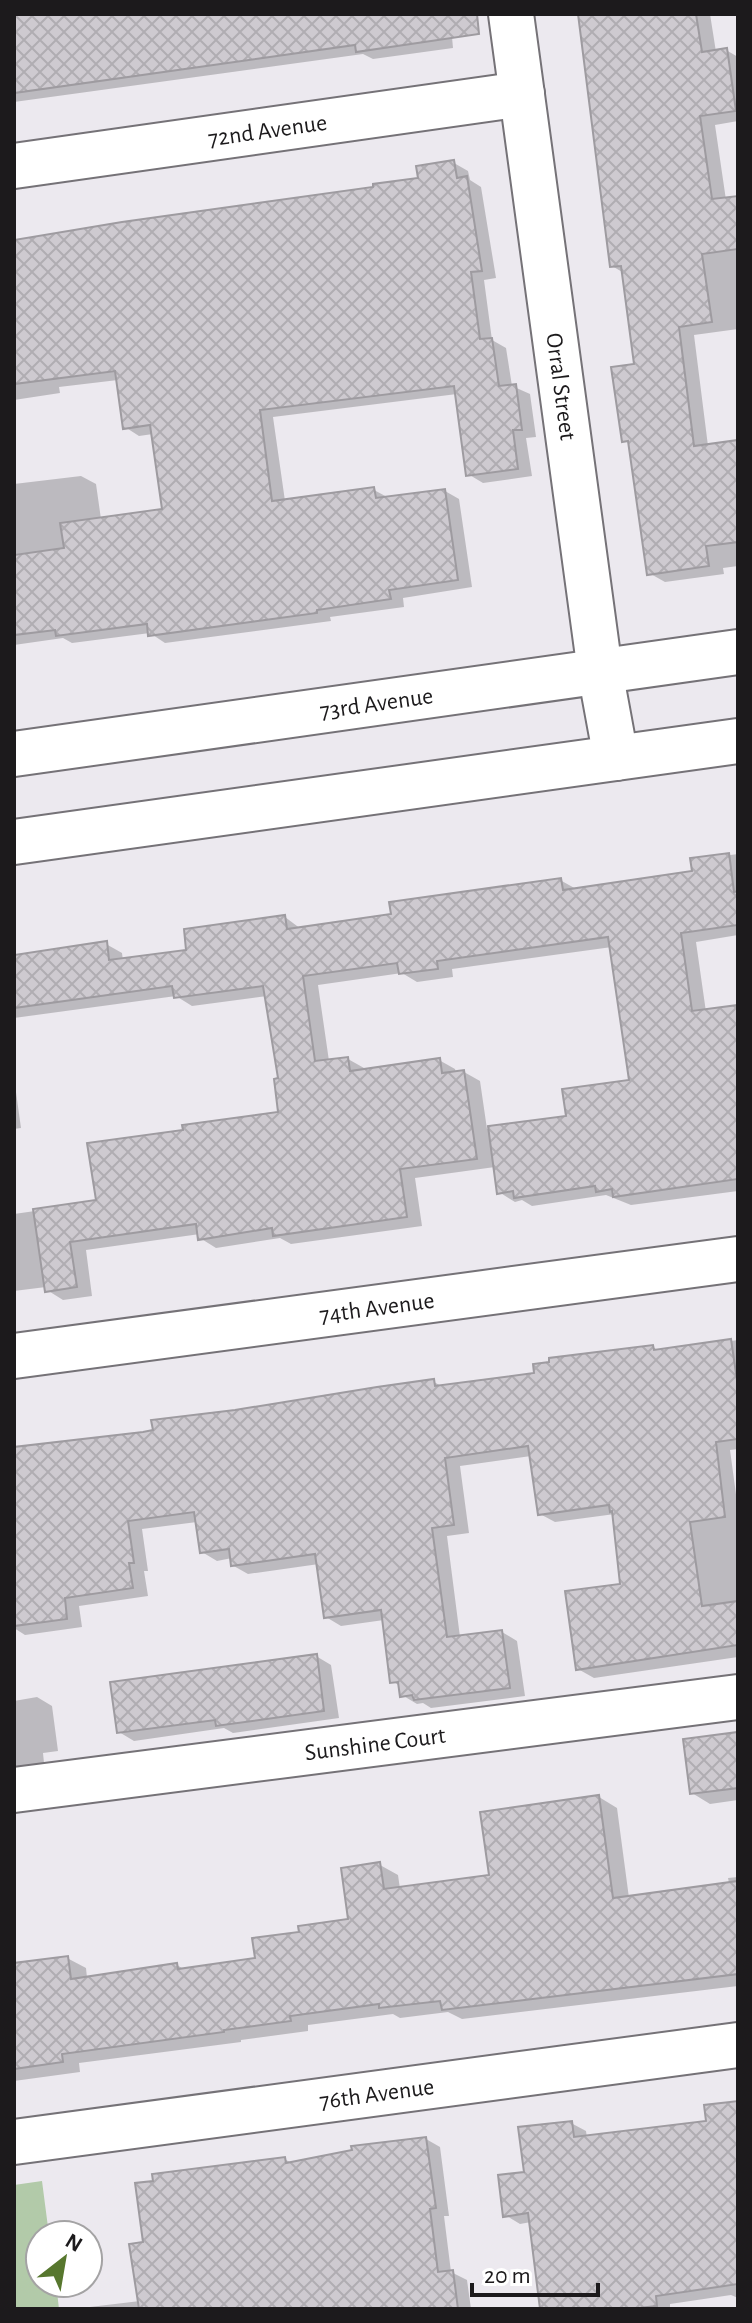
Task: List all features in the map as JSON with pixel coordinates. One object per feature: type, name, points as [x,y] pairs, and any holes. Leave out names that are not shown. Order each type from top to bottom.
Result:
[{"type":"street","name":"Orral Street","points":[[511,14],[600,671],[616,758]]},
{"type":"street","name":"72nd Avenue","points":[[14,166],[522,94]]},
{"type":"street","name":"73rd Avenue","points":[[14,754],[738,652]]},
{"type":"street","points":[[14,842],[738,741]]},
{"type":"street","name":"74th Avenue","points":[[14,1356],[738,1259]]},
{"type":"street","name":"Sunshine Court","points":[[14,1790],[738,1697]]},
{"type":"street","name":"76th Avenue","points":[[14,2142],[738,2045]]},
{"type":"green space","points":[[42,2181],[47,2219],[24,2219],[24,2299],[58,2299],[59,2309],[14,2309],[14,2185]]},
{"type":"building","points":[[14,14],[477,14],[479,34],[356,52],[355,45],[14,93]]},
{"type":"building","points":[[578,14],[696,14],[702,52],[727,48],[736,111],[700,116],[712,199],[738,196],[738,249],[702,254],[712,322],[679,327],[694,446],[738,440],[738,542],[706,546],[709,566],[647,575],[628,441],[622,442],[611,367],[634,364],[621,266],[610,267]]},
{"type":"building","points":[[454,160],[457,178],[467,176],[482,271],[471,272],[480,339],[492,338],[499,386],[516,384],[522,430],[513,430],[518,469],[466,476],[454,386],[260,410],[272,501],[374,487],[376,498],[445,489],[458,580],[389,590],[391,599],[317,610],[317,613],[148,636],[147,624],[56,636],[55,630],[14,635],[14,555],[64,548],[60,523],[162,509],[150,425],[123,429],[115,371],[14,384],[14,240],[373,187],[373,184],[418,178],[416,166]]},
{"type":"building","points":[[729,853],[734,892],[738,891],[738,925],[681,933],[692,1011],[738,1005],[738,1179],[613,1197],[612,1189],[596,1192],[595,1186],[514,1198],[513,1191],[497,1194],[488,1126],[566,1116],[562,1089],[629,1080],[608,937],[437,961],[438,969],[399,974],[397,963],[303,976],[315,1061],[348,1057],[350,1071],[440,1058],[442,1073],[464,1070],[477,1159],[400,1169],[407,1217],[273,1236],[272,1228],[198,1240],[196,1224],[70,1242],[77,1287],[45,1292],[33,1209],[96,1200],[87,1143],[183,1130],[182,1125],[278,1112],[274,1079],[278,1078],[263,986],[174,998],[172,986],[14,1008],[14,955],[107,941],[109,960],[186,950],[184,929],[285,915],[287,929],[391,914],[389,902],[561,878],[563,890],[692,871],[690,858]]},
{"type":"building","points":[[731,1339],[738,1387],[738,1439],[716,1442],[725,1517],[690,1522],[702,1606],[738,1601],[738,1645],[576,1670],[565,1591],[620,1584],[612,1511],[609,1505],[538,1515],[528,1446],[445,1458],[454,1525],[432,1528],[447,1637],[502,1630],[510,1688],[414,1700],[412,1695],[400,1697],[398,1682],[390,1683],[381,1610],[324,1618],[315,1554],[231,1566],[229,1549],[200,1553],[194,1512],[128,1521],[134,1563],[129,1563],[133,1588],[65,1598],[67,1619],[14,1626],[14,1447],[143,1432],[153,1430],[151,1420],[377,1387],[434,1379],[435,1386],[534,1373],[533,1364],[549,1362],[549,1358],[653,1345],[654,1350]]},
{"type":"building","points":[[317,1654],[324,1711],[216,1726],[215,1720],[117,1733],[110,1682]]},
{"type":"building","points":[[738,1732],[738,1788],[690,1794],[683,1739]]},
{"type":"building","points":[[599,1795],[613,1898],[738,1881],[738,1974],[442,2010],[440,2001],[379,2008],[379,2004],[290,2016],[291,2021],[224,2032],[62,2054],[63,2062],[14,2069],[14,1963],[68,1956],[71,1979],[177,1963],[178,1969],[255,1958],[252,1938],[299,1932],[298,1926],[348,1919],[341,1868],[380,1862],[384,1889],[489,1875],[480,1812]]},
{"type":"building","points":[[738,2101],[738,2284],[656,2296],[657,2306],[540,2309],[528,2213],[503,2217],[498,2175],[524,2172],[518,2127],[572,2121],[574,2137],[706,2121],[704,2105]]},
{"type":"building","points":[[426,2137],[436,2208],[430,2209],[438,2272],[453,2270],[458,2309],[139,2309],[129,2244],[143,2242],[135,2183],[153,2181],[152,2174],[285,2157],[286,2163],[352,2150],[351,2146]]}]
